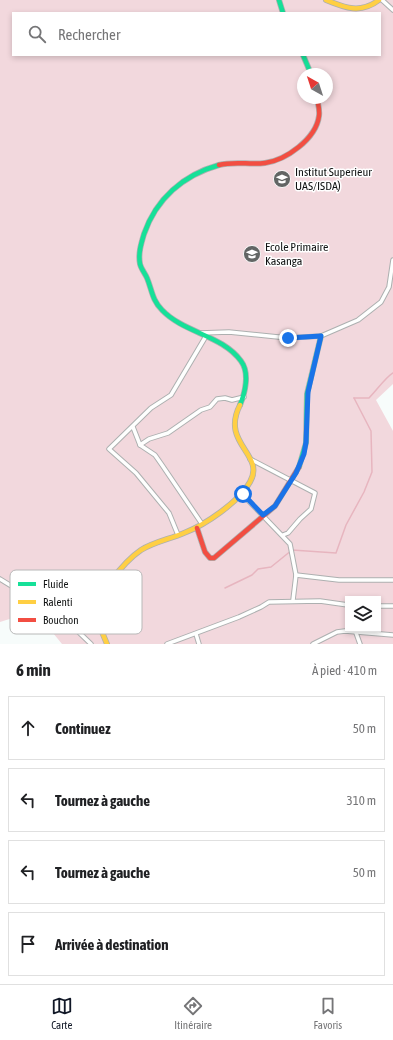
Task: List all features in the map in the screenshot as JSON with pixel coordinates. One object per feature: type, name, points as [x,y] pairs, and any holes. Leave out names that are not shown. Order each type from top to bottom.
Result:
[{"type":"street","points":[[278,0],[283,12]]},
{"type":"street","points":[[326,0],[354,10],[366,9],[380,0],[393,10]]},
{"type":"street","points":[[303,56],[308,68]]},
{"type":"street","points":[[120,570],[130,558],[143,549],[197,528],[243,494],[251,484],[254,473],[254,466],[235,433],[234,426],[234,414],[244,397],[245,371],[242,362],[226,347],[177,322],[158,306],[153,299],[139,258],[143,238],[152,214],[159,201],[186,179],[221,165],[233,163],[250,164],[273,161],[294,150],[310,133],[319,117],[318,104]]},
{"type":"street","points":[[198,333],[229,332],[288,338],[321,336],[358,320],[380,302],[389,287],[393,260]]},
{"type":"street","points":[[178,535],[169,513],[136,473],[110,449],[126,431],[133,427],[151,408],[171,396],[206,336]]},
{"type":"street","points":[[197,528],[205,552],[212,558],[275,506],[299,466],[306,442],[308,392],[321,336]]},
{"type":"street","points":[[140,445],[168,433],[201,410],[210,407],[217,399],[225,398],[232,400],[244,397]]},
{"type":"street","points":[[133,427],[140,445],[154,455],[162,465],[202,524]]},
{"type":"street","points":[[249,458],[276,471],[290,482],[315,493],[314,502],[311,509],[288,533],[283,535]]},
{"type":"street","points":[[243,494],[290,544],[296,575],[293,600]]},
{"type":"street","points":[[296,575],[339,580],[393,580]]},
{"type":"street","points":[[0,579],[10,585]]},
{"type":"street","points":[[167,644],[239,617],[269,602],[293,600],[320,601],[345,605]]},
{"type":"street","points":[[381,606],[393,606]]},
{"type":"street","points":[[314,644],[337,632],[345,631]]},
{"type":"street","points":[[356,632],[360,644]]},
{"type":"street","points":[[370,632],[393,635]]},
{"type":"street","points":[[80,634],[91,644]]},
{"type":"street","points":[[103,634],[106,644]]},
{"type":"street","points":[[196,634],[199,644]]},
{"type":"shaded area","points":[[0,0],[393,0],[393,384],[376,400],[393,431],[393,644],[62,644],[54,634],[142,634],[142,570],[10,570],[10,619],[0,622]]},
{"type":"waterway","points":[[354,398],[369,398],[393,373]]},
{"type":"waterway","points":[[225,588],[252,575],[258,569],[271,567],[292,550],[336,553],[346,525],[364,492],[372,472],[371,431],[354,398]]},
{"type":"traffic: fast","points":[[279,0],[283,12]]},
{"type":"traffic: fast","points":[[303,56],[308,68]]},
{"type":"traffic: fast","points":[[219,165],[194,175],[172,190],[164,199],[149,221],[140,249],[139,260],[154,299],[162,310],[181,324],[224,345],[241,361],[244,366],[246,383],[244,395],[240,405]]},
{"type":"traffic: fast","points":[[299,467],[306,443],[307,394],[321,336]]},
{"type":"traffic: slow","points":[[326,0],[353,8],[366,7],[379,0]]},
{"type":"traffic: slow","points":[[120,570],[132,557],[146,547],[179,535],[211,519],[230,505],[245,490],[250,482],[253,472],[249,456],[235,430],[235,418],[240,405]]},
{"type":"traffic: slow","points":[[103,634],[107,644]]},
{"type":"traffic: jam","points":[[219,165],[230,163],[265,163],[282,158],[291,153],[306,140],[317,124],[319,114],[318,104]]},
{"type":"traffic: jam","points":[[197,528],[205,552],[210,558],[214,558],[275,506],[299,467]]},
{"type":"place","name":"Institut Superieur UAS/ISDA)","points":[[282,179]]},
{"type":"place","name":"Ecole Primaire Kasanga","points":[[252,254]]},
{"type":"route","points":[[243,494],[263,515],[275,506],[296,473],[304,454],[306,442],[308,392],[321,336],[315,338],[288,338]]}]
